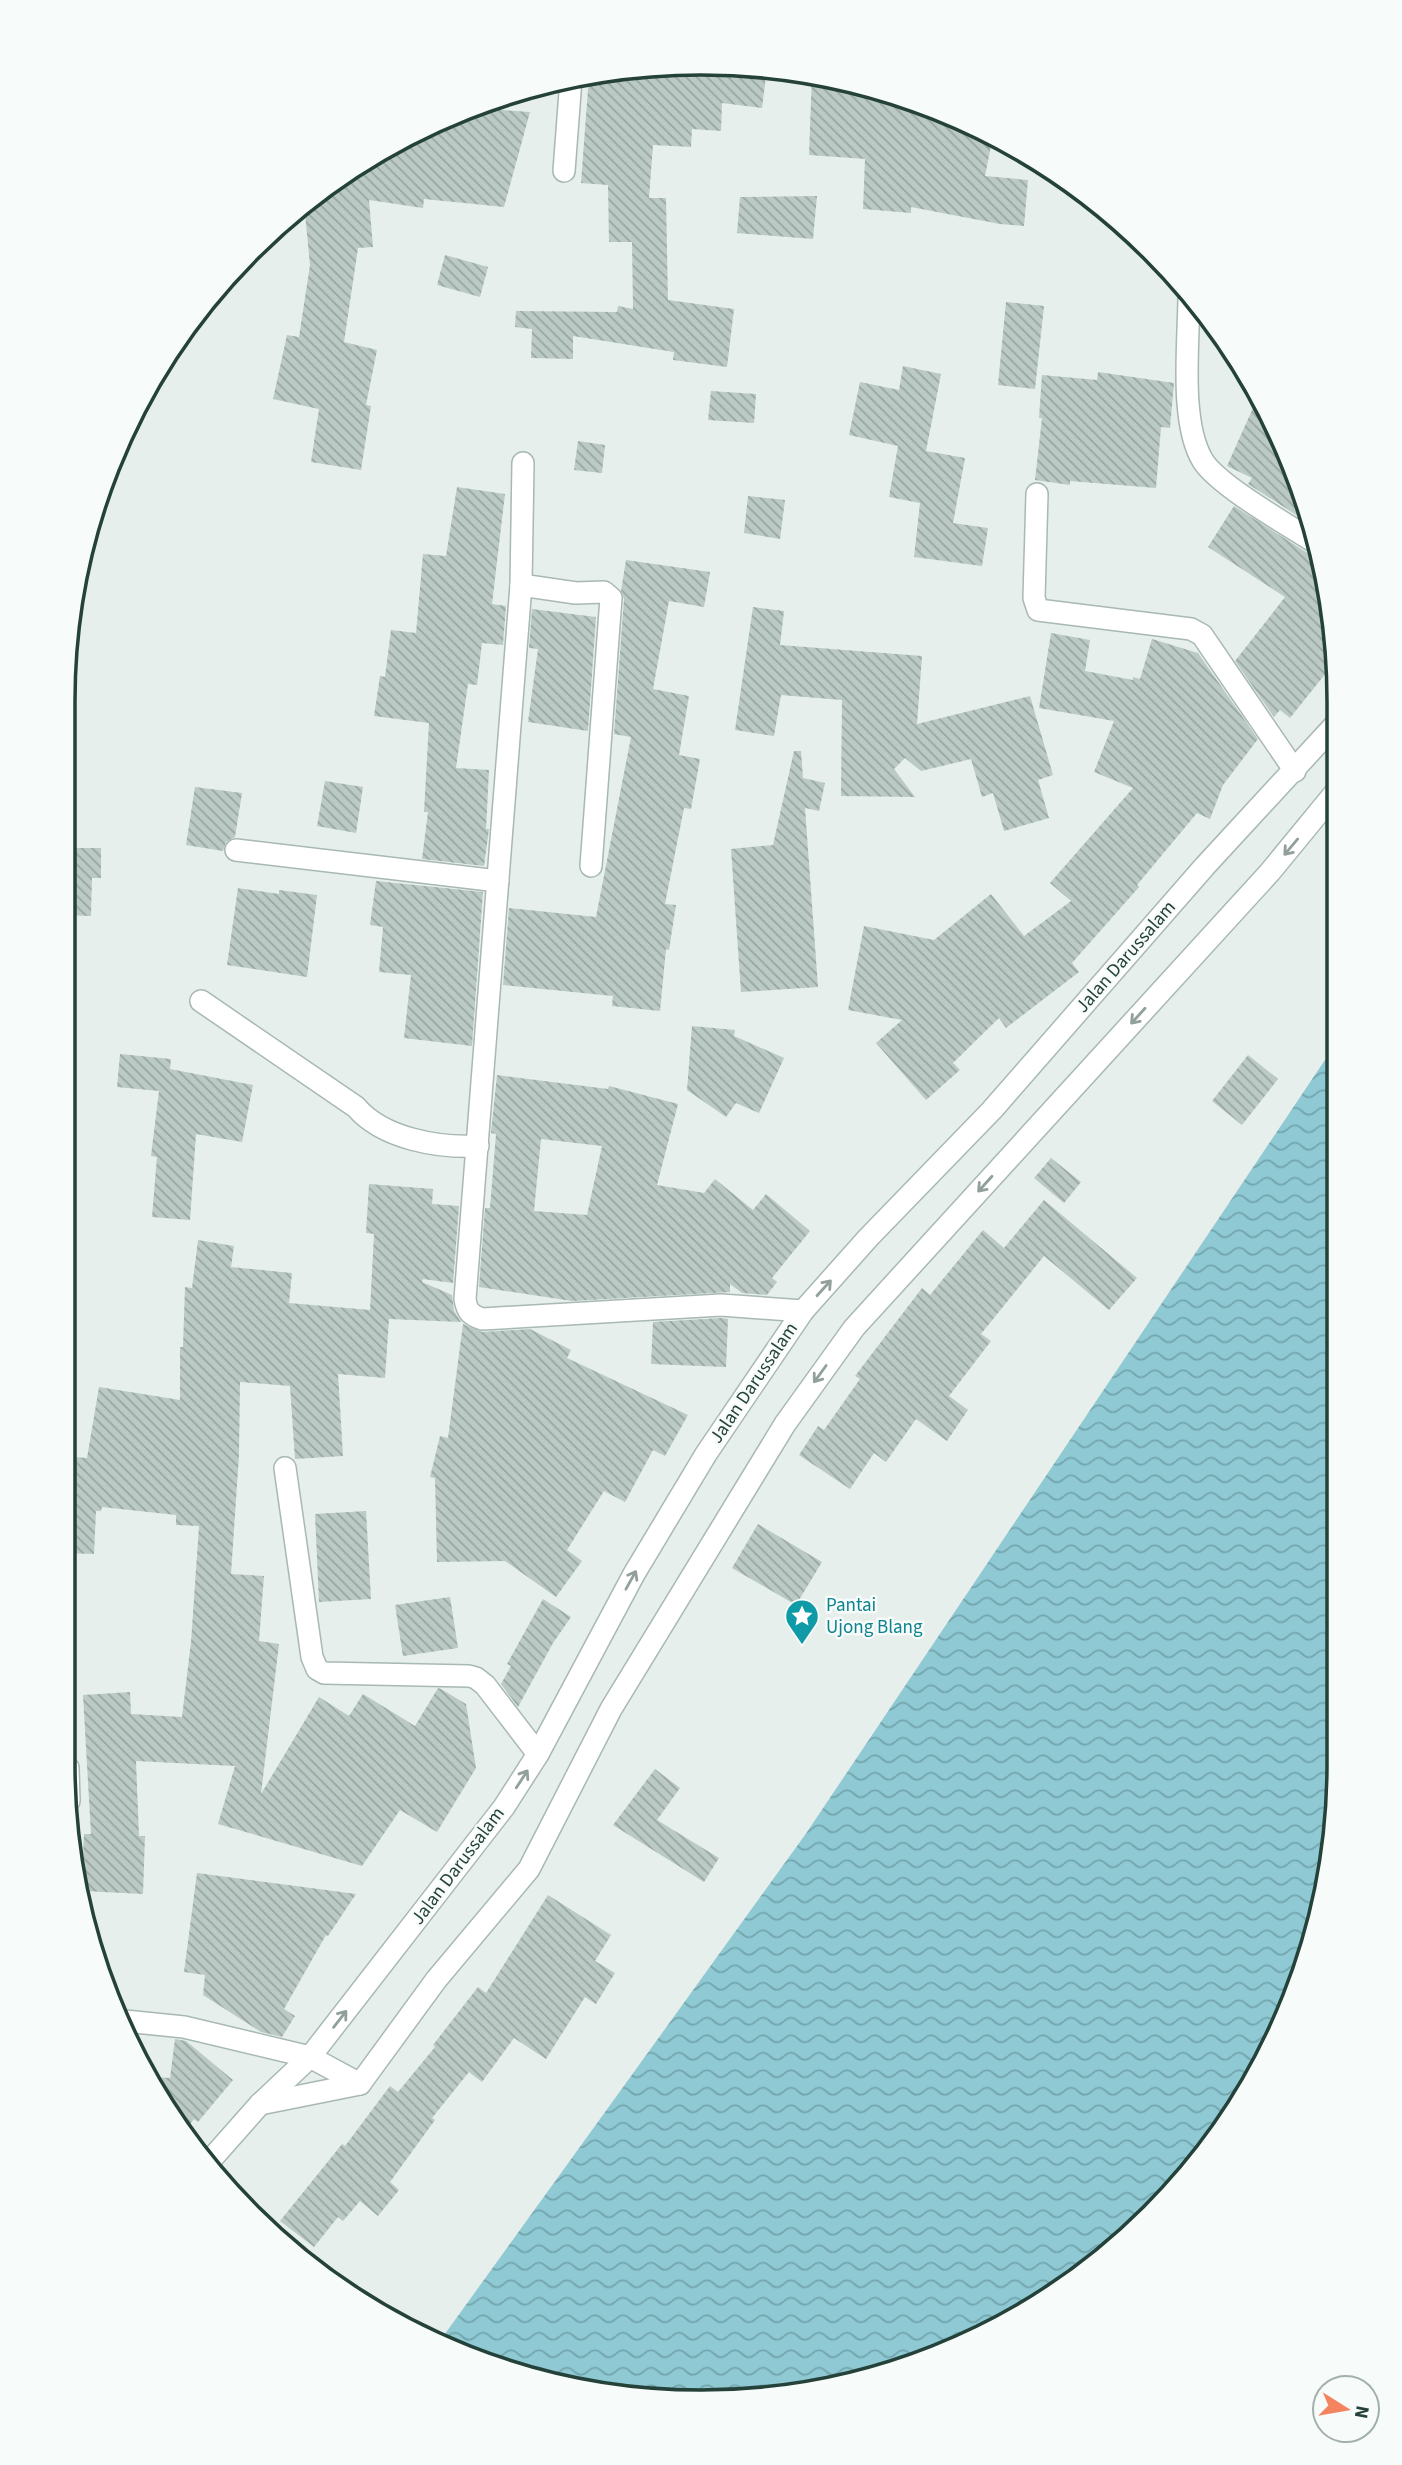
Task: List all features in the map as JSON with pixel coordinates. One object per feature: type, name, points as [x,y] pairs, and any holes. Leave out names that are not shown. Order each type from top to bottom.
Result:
[{"type":"street","points":[[564,171],[570,89]]},
{"type":"street","points":[[1189,310],[1188,400],[1192,437],[1203,462],[1220,480],[1304,535]]},
{"type":"street","points":[[523,463],[521,585],[465,1299],[467,1310],[482,1319],[721,1305],[803,1311]]},
{"type":"street","points":[[1037,495],[1034,598],[1038,610],[1191,629],[1202,635],[1295,771]]},
{"type":"street","points":[[521,585],[576,593],[604,592],[611,598],[591,866]]},
{"type":"street","name":"Jalan Darussalam","points":[[214,2156],[260,2104],[310,2057],[504,1807],[538,1754],[634,1574],[693,1476],[803,1311],[868,1238],[992,1110],[1205,866],[1327,734]]},
{"type":"street","points":[[260,2104],[360,2084],[436,1980],[528,1869],[611,1709],[785,1424],[854,1328],[1270,872],[1327,803]]},
{"type":"street","points":[[236,850],[498,881]]},
{"type":"street","points":[[201,1001],[356,1107],[365,1118],[398,1134],[420,1140],[459,1147],[478,1146]]},
{"type":"street","points":[[285,1468],[312,1657],[317,1669],[324,1673],[476,1678],[485,1685],[538,1754]]},
{"type":"street","points":[[131,2022],[184,2027],[310,2057],[360,2084]]},
{"type":"water","points":[[1327,1057],[1327,1764],[1321,1846],[1315,1886],[1294,1965],[1262,2041],[1221,2112],[1171,2177],[1114,2234],[1082,2260],[1014,2306],[978,2325],[902,2357],[823,2378],[783,2384],[701,2390],[660,2388],[579,2378],[500,2357],[445,2334],[805,1835]]},
{"type":"building","points":[[701,75],[766,79],[762,108],[722,103],[721,131],[692,129],[691,147],[653,145],[649,198],[666,198],[668,300],[734,309],[727,367],[673,360],[674,352],[573,336],[573,359],[531,358],[532,329],[515,327],[516,311],[617,312],[618,306],[633,309],[632,242],[609,242],[608,185],[581,183],[588,86]]},
{"type":"building","points":[[812,85],[902,108],[991,147],[985,176],[1028,180],[1024,226],[911,207],[911,213],[863,209],[865,159],[809,155]]},
{"type":"building","points":[[496,110],[530,112],[504,207],[424,199],[423,208],[369,200],[373,247],[358,248],[344,342],[377,350],[366,405],[371,406],[361,470],[311,462],[319,409],[273,399],[287,335],[299,337],[310,265],[305,217],[353,181],[424,140]]},
{"type":"building","points":[[817,196],[813,239],[737,233],[740,197]]},
{"type":"building","points":[[445,255],[488,267],[480,297],[437,285]]},
{"type":"building","points":[[1006,302],[1044,306],[1035,389],[998,385]]},
{"type":"building","points":[[903,366],[941,374],[926,451],[965,458],[953,523],[988,528],[982,566],[914,557],[920,503],[889,497],[898,446],[849,435],[860,382],[899,390]]},
{"type":"building","points":[[1098,372],[1174,383],[1170,428],[1161,427],[1156,488],[1070,481],[1070,485],[1035,480],[1042,418],[1039,418],[1042,375],[1097,380]]},
{"type":"building","points":[[711,391],[756,394],[754,423],[708,420]]},
{"type":"building","points":[[1253,407],[1279,462],[1299,516],[1248,484],[1252,478],[1227,466]]},
{"type":"building","points":[[578,441],[605,445],[602,473],[574,470]]},
{"type":"building","points":[[457,487],[505,494],[492,604],[506,606],[503,645],[482,643],[477,685],[468,684],[456,768],[489,770],[486,829],[489,829],[484,866],[422,859],[428,812],[424,812],[429,723],[374,716],[380,676],[385,677],[391,630],[416,633],[423,554],[446,556]]},
{"type":"building","points":[[748,496],[785,500],[780,539],[744,533]]},
{"type":"building","points":[[1234,506],[1309,554],[1321,619],[1326,673],[1290,718],[1280,710],[1274,717],[1235,661],[1285,597],[1208,547]]},
{"type":"building","points":[[626,560],[710,572],[704,607],[669,601],[653,689],[689,696],[679,755],[700,759],[691,809],[684,808],[665,904],[676,905],[669,950],[666,949],[660,1011],[612,1006],[613,996],[503,985],[509,908],[596,917],[631,737],[614,734],[624,599],[621,591]]},
{"type":"building","points":[[753,607],[784,611],[780,645],[922,656],[917,724],[1030,696],[1053,775],[1038,780],[1049,818],[1004,831],[993,793],[982,797],[971,759],[921,771],[905,758],[894,769],[915,797],[841,796],[842,700],[781,695],[774,736],[735,730]]},
{"type":"building","points":[[532,609],[596,617],[588,731],[528,722],[538,649],[529,648]]},
{"type":"building","points":[[1051,633],[1090,640],[1085,671],[1133,680],[1133,677],[1140,679],[1152,639],[1198,653],[1258,739],[1223,785],[1210,819],[1197,813],[1137,885],[1139,887],[1072,963],[1079,972],[1006,1028],[999,1018],[953,1063],[960,1070],[926,1100],[876,1043],[902,1020],[848,1010],[864,926],[934,940],[991,894],[1024,936],[1071,901],[1050,883],[1133,788],[1094,772],[1114,721],[1039,708]]},
{"type":"building","points":[[794,751],[801,751],[803,778],[825,783],[819,811],[805,808],[818,987],[741,992],[731,849],[773,845]]},
{"type":"building","points":[[325,781],[363,787],[356,833],[317,826]]},
{"type":"building","points":[[195,787],[242,793],[235,837],[226,842],[223,851],[186,845]]},
{"type":"building","points":[[75,848],[101,848],[101,878],[92,878],[91,916],[75,915]]},
{"type":"building","points":[[376,881],[483,892],[472,1046],[404,1038],[411,975],[379,972],[383,927],[370,925]]},
{"type":"building","points":[[238,888],[279,894],[279,890],[317,895],[307,977],[227,965]]},
{"type":"building","points":[[692,1026],[735,1030],[734,1036],[784,1058],[759,1113],[736,1103],[726,1117],[687,1090]]},
{"type":"building","points":[[120,1054],[171,1059],[170,1069],[253,1085],[242,1142],[196,1134],[190,1220],[152,1217],[157,1157],[151,1156],[159,1091],[117,1087]]},
{"type":"building","points":[[1248,1055],[1278,1079],[1242,1125],[1212,1101]]},
{"type":"building","points":[[497,1075],[608,1089],[609,1086],[678,1104],[657,1185],[704,1193],[715,1179],[753,1210],[766,1194],[810,1231],[772,1278],[777,1282],[767,1295],[742,1293],[730,1284],[730,1292],[572,1301],[479,1287],[485,1208],[490,1208],[496,1134],[491,1133]],"holes":[[[541,1139],[602,1146],[587,1215],[534,1211]]]},
{"type":"building","points":[[1051,1158],[1081,1182],[1064,1203],[1034,1178]]},
{"type":"building","points":[[369,1184],[433,1189],[432,1204],[459,1206],[453,1283],[423,1279],[422,1282],[452,1295],[454,1311],[461,1322],[389,1319],[385,1378],[338,1374],[343,1456],[295,1459],[290,1386],[240,1382],[239,1455],[231,1574],[264,1576],[259,1641],[279,1644],[261,1794],[319,1697],[349,1716],[363,1694],[415,1726],[438,1688],[441,1689],[466,1704],[476,1768],[437,1832],[400,1810],[362,1866],[218,1824],[235,1766],[136,1761],[139,1836],[145,1836],[143,1894],[88,1891],[83,1859],[84,1834],[91,1834],[83,1695],[130,1692],[131,1714],[182,1717],[191,1642],[199,1526],[176,1525],[176,1515],[102,1507],[101,1511],[96,1511],[94,1554],[75,1553],[75,1457],[87,1458],[99,1387],[180,1400],[180,1347],[183,1347],[185,1287],[192,1288],[198,1240],[234,1246],[231,1267],[292,1273],[289,1303],[370,1310],[374,1234],[366,1233]]},
{"type":"building","points":[[1044,1200],[1137,1278],[1109,1310],[1044,1256],[981,1334],[991,1341],[949,1396],[968,1410],[947,1441],[916,1419],[886,1462],[874,1453],[850,1489],[799,1455],[818,1426],[824,1430],[860,1379],[855,1376],[922,1288],[930,1295],[983,1230],[1004,1248]]},
{"type":"building","points":[[728,1319],[726,1367],[651,1364],[653,1322]]},
{"type":"building","points":[[463,1324],[482,1332],[530,1329],[571,1350],[567,1358],[688,1415],[665,1456],[653,1450],[625,1502],[604,1491],[567,1550],[582,1561],[556,1597],[505,1561],[437,1562],[435,1478],[430,1477],[440,1436],[448,1438]]},
{"type":"building","points":[[366,1511],[371,1599],[319,1602],[315,1514]]},
{"type":"building","points":[[758,1524],[822,1562],[796,1605],[732,1568]]},
{"type":"building","points":[[450,1597],[458,1648],[403,1656],[395,1605]]},
{"type":"building","points":[[543,1599],[571,1617],[553,1643],[518,1707],[501,1684],[511,1666],[507,1664]]},
{"type":"building","points":[[655,1769],[680,1788],[657,1820],[719,1858],[704,1882],[613,1825]]},
{"type":"building","points":[[197,1873],[356,1894],[328,1936],[326,1935],[284,2009],[295,2016],[282,2037],[261,2032],[203,1995],[205,1975],[184,1972]]},
{"type":"building","points":[[548,1895],[611,1935],[595,1961],[615,1973],[596,2004],[585,1997],[546,2059],[514,2038],[482,2082],[469,2072],[432,2118],[435,2120],[390,2182],[399,2190],[378,2216],[360,2201],[343,2221],[338,2217],[314,2247],[280,2221],[342,2144],[345,2146],[390,2086],[398,2092],[435,2047],[433,2045],[478,1987],[486,1993]]},
{"type":"building","points":[[175,2039],[186,2041],[233,2080],[198,2122],[194,2119],[190,2124],[159,2077],[170,2078]]},
{"type":"place","name":"Pantai Ujong Blang","points":[[802,1646]]}]
